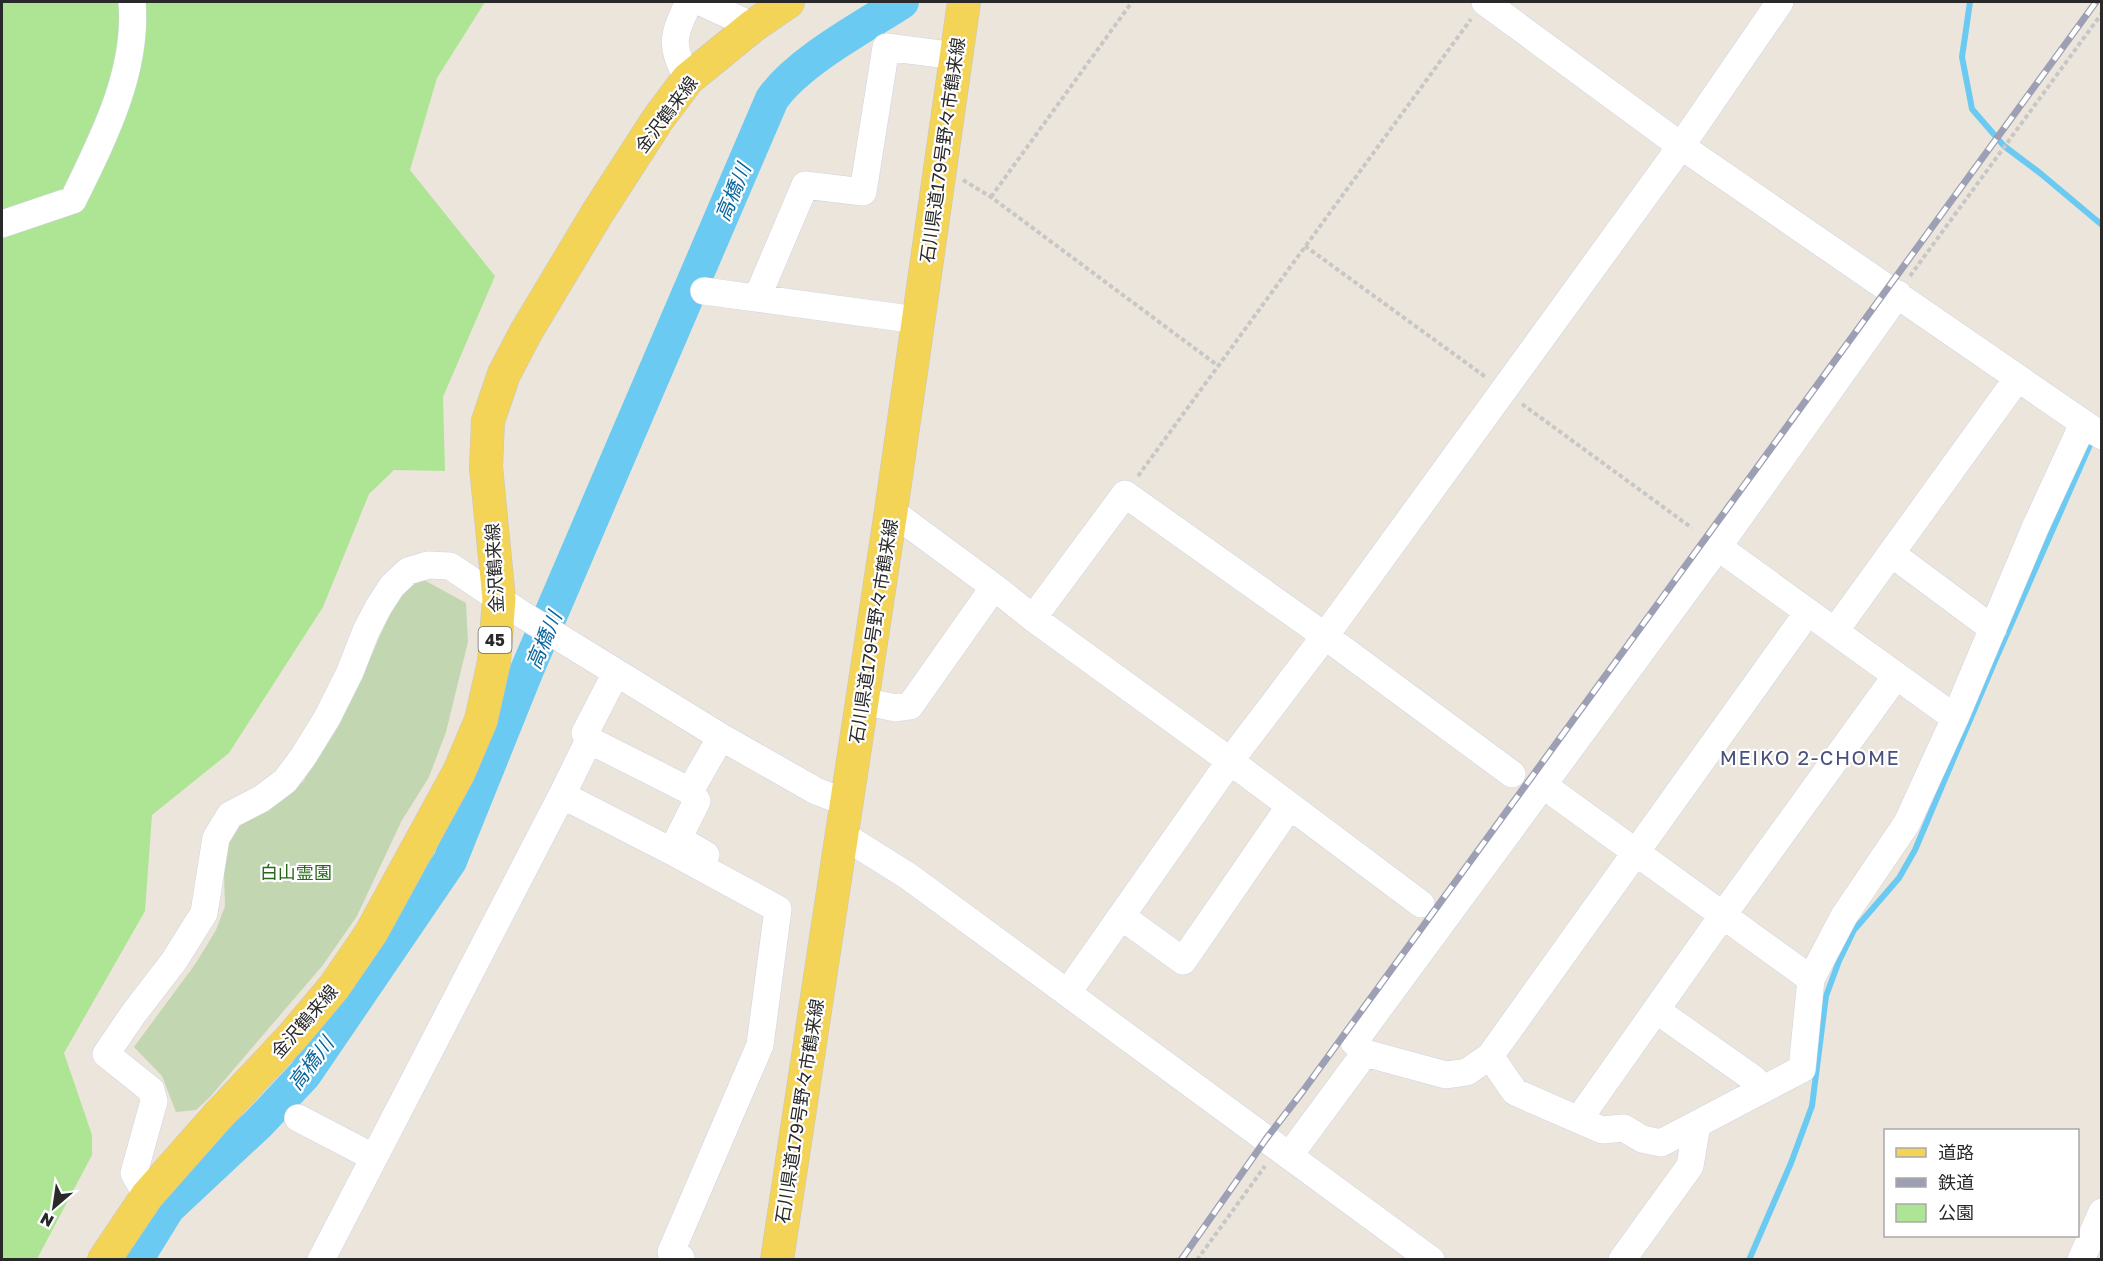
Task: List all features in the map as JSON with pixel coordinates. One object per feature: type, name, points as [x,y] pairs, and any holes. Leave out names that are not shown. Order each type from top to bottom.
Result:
[{"type":"main road","name":"金沢鶴来線","points":[[104,1260],[147,1196],[292,1037],[334,987],[371,933],[459,772],[481,720],[494,662],[499,599],[486,467],[488,421],[504,374],[526,332],[598,212],[658,119],[688,80],[753,26],[788,2]]},
{"type":"main road","name":"石川県道179号野々市鶴来線","points":[[777,1260],[891,511],[964,2]]},
{"type":"street","points":[[2,224],[73,200],[106,131],[122,88],[134,22],[132,2]]},
{"type":"street","points":[[688,80],[677,59],[675,32],[690,2]]},
{"type":"street","points":[[701,2],[753,26]]},
{"type":"street","points":[[1068,993],[1230,761],[1325,636],[1681,146],[1780,2]]},
{"type":"street","points":[[1481,6],[2091,429],[2034,528],[1955,718],[1907,823],[1844,916],[1811,979],[1802,1069],[1661,1143],[1642,1139],[1624,1128],[1602,1130],[1515,1092],[1490,1056]]},
{"type":"street","points":[[757,298],[805,184],[863,192],[886,47],[956,56]]},
{"type":"street","points":[[704,291],[917,320]]},
{"type":"street","points":[[1808,612],[1490,1056],[1467,1071],[1446,1075],[1365,1053],[1354,1042],[1718,547],[1898,294]]},
{"type":"street","points":[[1835,632],[2017,379]]},
{"type":"street","points":[[1032,618],[1125,494],[1325,636],[1512,774]]},
{"type":"street","points":[[891,511],[1032,618],[1230,761],[1421,904]]},
{"type":"street","points":[[1718,547],[1955,718]]},
{"type":"street","points":[[1892,554],[1993,629]]},
{"type":"street","points":[[147,1196],[134,1173],[154,1101],[151,1090],[106,1054],[174,961],[204,913],[216,838],[231,815],[261,799],[285,781],[303,757],[327,718],[378,606],[392,586],[408,571],[428,565],[450,566],[616,673],[816,790],[844,819],[908,876],[1431,1260]]},
{"type":"street","points":[[862,701],[896,708],[910,706],[994,587]]},
{"type":"street","points":[[616,673],[585,733],[589,740],[690,791],[697,801],[678,839],[763,885]]},
{"type":"street","points":[[1579,1119],[1896,676]]},
{"type":"street","points":[[690,791],[721,736]]},
{"type":"street","points":[[321,1260],[589,740]]},
{"type":"street","points":[[1543,785],[1811,979]]},
{"type":"street","points":[[562,795],[778,909],[760,1045],[671,1252],[684,1259]]},
{"type":"street","points":[[1121,916],[1183,961],[1289,807]]},
{"type":"street","points":[[1656,1010],[1754,1079],[1753,1095]]},
{"type":"street","points":[[1283,1152],[1365,1053]]},
{"type":"street","points":[[298,1118],[373,1157]]},
{"type":"street","points":[[1622,1260],[1690,1166],[1697,1124]]},
{"type":"street","points":[[2081,1260],[2102,1212]]},
{"type":"path","points":[[1132,2],[991,197],[1217,365]]},
{"type":"path","points":[[1125,494],[1481,6]]},
{"type":"path","points":[[1898,294],[2102,13]]},
{"type":"path","points":[[1197,1260],[1283,1152]]},
{"type":"green space","points":[[2,2],[485,2],[437,78],[410,170],[495,276],[443,397],[445,471],[394,470],[369,494],[323,607],[229,753],[152,815],[145,911],[64,1053],[92,1135],[92,1155],[37,1259],[2,1260]]},
{"type":"green space","name":"白山霊園","points":[[424,580],[466,603],[468,642],[446,732],[429,777],[401,822],[357,916],[323,965],[210,1097],[196,1110],[176,1112],[162,1076],[134,1047],[196,963],[216,930],[225,906],[221,856],[224,839],[243,820],[303,782],[355,692],[394,600],[408,585]]},
{"type":"waterway","name":"高橋川","points":[[136,1260],[168,1208],[258,1124],[305,1074],[450,861],[527,670],[772,99],[798,71],[814,58],[902,2]]},
{"type":"waterway","points":[[1970,2],[1962,57],[1972,109],[2004,146],[2102,225]]},
{"type":"waterway","points":[[1749,1260],[1791,1163],[1812,1106],[1826,996],[1839,961],[1854,930],[1899,878],[1915,850],[2093,438]]},
{"type":"railway","points":[[1181,1260],[1266,1139],[2096,2]]},
{"type":"district","name":"MEIKO 2-CHOME","points":[[1810,757]]}]
